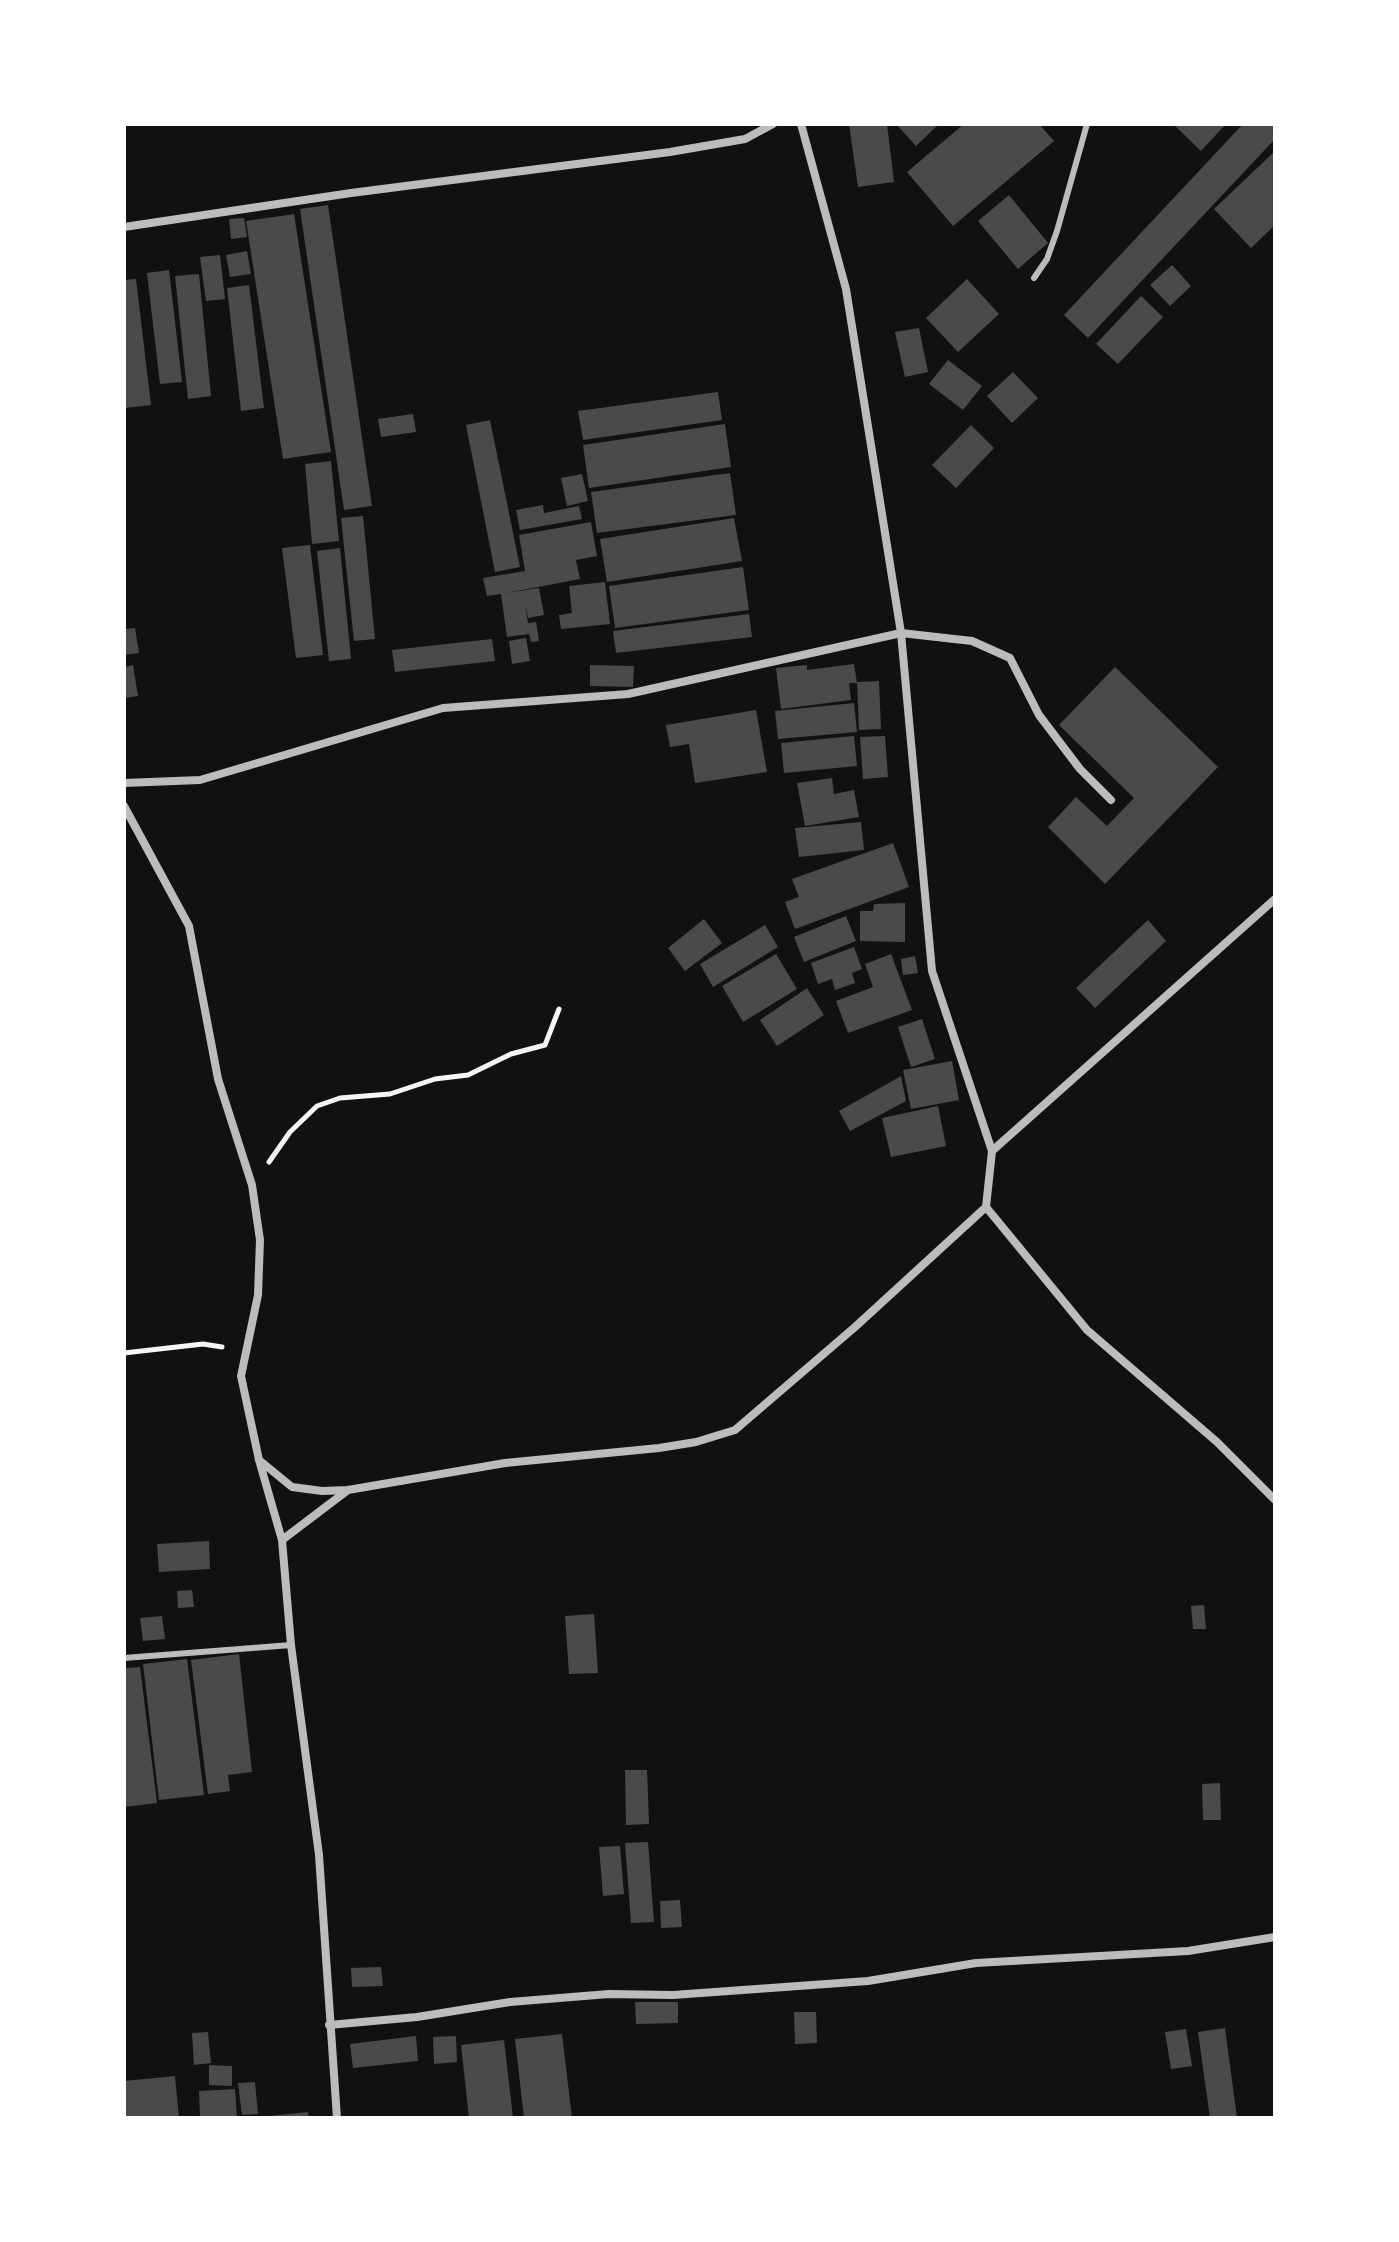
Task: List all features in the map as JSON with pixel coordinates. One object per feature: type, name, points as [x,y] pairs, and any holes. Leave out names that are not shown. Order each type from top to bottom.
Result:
[{"type":"street","points":[[124,227],[351,193],[670,152],[745,139],[773,124]]},
{"type":"street","points":[[259,1460],[292,1487],[348,1490],[505,1463],[671,1446],[735,1430],[855,1327],[986,1207],[992,1151],[932,971],[901,633],[846,289],[801,124]]},
{"type":"street","points":[[124,783],[200,780],[443,708],[628,694],[901,633],[972,641],[1010,658],[1039,715],[1080,769],[1111,800]]},
{"type":"street","points":[[124,806],[189,926],[218,1079],[252,1185],[260,1240],[258,1295],[241,1376],[259,1460],[282,1540],[291,1645],[319,1855],[337,2118]]},
{"type":"street","points":[[992,1151],[1275,899]]},
{"type":"street","points":[[986,1207],[1087,1330],[1217,1442],[1275,1500]]},
{"type":"street","points":[[282,1540],[348,1490]]},
{"type":"street","points":[[329,2025],[417,2017],[510,2002],[609,1994],[673,1995],[868,1981],[976,1963],[1188,1951],[1275,1937]]},
{"type":"lane","points":[[1034,278],[1047,259],[1057,231],[1087,124]]},
{"type":"lane","points":[[124,1658],[291,1645]]},
{"type":"path","points":[[252,1185],[290,1132],[317,1106],[340,1098],[390,1094],[435,1079],[468,1075],[511,1054],[545,1045],[559,1009]]},
{"type":"path","points":[[124,1353],[203,1344],[246,1350]]},
{"type":"building","points":[[849,124],[887,124],[894,182],[858,187]]},
{"type":"building","points":[[896,124],[939,124],[916,146]]},
{"type":"building","points":[[964,124],[1039,124],[1054,141],[953,226],[907,172]]},
{"type":"building","points":[[1173,124],[1226,124],[1201,151]]},
{"type":"building","points":[[1243,124],[1275,124],[1275,139],[1088,338],[1064,315]]},
{"type":"building","points":[[1275,151],[1275,225],[1251,248],[1214,209]]},
{"type":"building","points":[[1009,195],[1048,243],[1018,269],[978,221]]},
{"type":"building","points":[[328,205],[372,506],[344,510],[300,209]]},
{"type":"building","points":[[294,214],[331,452],[283,459],[246,221]]},
{"type":"building","points":[[244,218],[247,237],[231,239],[229,219]]},
{"type":"building","points":[[247,251],[251,274],[230,277],[226,255]]},
{"type":"building","points":[[220,255],[225,299],[206,301],[200,257]]},
{"type":"building","points":[[1172,265],[1191,286],[1170,306],[1150,285]]},
{"type":"building","points":[[169,270],[182,382],[160,384],[147,273]]},
{"type":"building","points":[[199,274],[211,396],[188,399],[175,276]]},
{"type":"building","points":[[136,279],[151,405],[125,408],[124,280]]},
{"type":"building","points":[[967,279],[999,314],[958,352],[926,318]]},
{"type":"building","points":[[249,285],[264,408],[241,411],[227,288]]},
{"type":"building","points":[[1141,296],[1163,317],[1118,364],[1096,344]]},
{"type":"building","points":[[919,328],[928,372],[905,377],[895,332]]},
{"type":"building","points":[[948,360],[982,386],[963,410],[929,384]]},
{"type":"building","points":[[1013,372],[1038,398],[1012,423],[987,396]]},
{"type":"building","points":[[718,392],[722,420],[583,440],[578,411]]},
{"type":"building","points":[[413,414],[416,432],[381,437],[378,419]]},
{"type":"building","points":[[490,420],[520,567],[495,572],[466,425]]},
{"type":"building","points":[[725,424],[731,467],[589,488],[583,445]]},
{"type":"building","points":[[971,425],[994,448],[956,488],[932,465]]},
{"type":"building","points":[[331,461],[339,541],[312,544],[305,464]]},
{"type":"building","points":[[730,473],[736,515],[597,533],[591,492]]},
{"type":"building","points":[[582,474],[588,501],[567,506],[561,478]]},
{"type":"building","points":[[543,505],[544,513],[579,506],[582,519],[520,530],[516,510]]},
{"type":"building","points":[[363,516],[375,639],[354,641],[341,518]]},
{"type":"building","points":[[734,518],[742,561],[607,582],[600,539]]},
{"type":"building","points":[[591,522],[597,556],[576,560],[580,579],[506,593],[539,588],[544,615],[528,618],[525,603],[528,623],[536,622],[539,641],[531,642],[529,634],[507,637],[501,594],[487,596],[483,578],[525,571],[519,535]]},
{"type":"building","points":[[310,545],[323,655],[296,658],[282,548]]},
{"type":"building","points":[[340,548],[351,659],[329,661],[317,551]]},
{"type":"building","points":[[743,567],[749,610],[615,628],[609,586]]},
{"type":"building","points":[[605,582],[610,624],[561,629],[559,615],[572,613],[569,586]]},
{"type":"building","points":[[749,614],[752,637],[616,653],[613,631]]},
{"type":"building","points":[[135,628],[139,653],[124,655],[124,629]]},
{"type":"building","points":[[526,638],[530,661],[512,664],[509,641]]},
{"type":"building","points":[[492,639],[495,661],[395,672],[392,650]]},
{"type":"building","points":[[854,664],[857,683],[849,683],[851,700],[781,709],[776,668],[807,665],[807,670]]},
{"type":"building","points":[[133,665],[138,696],[124,698],[124,667]]},
{"type":"building","points":[[590,665],[634,666],[633,687],[590,686]]},
{"type":"building","points":[[1115,667],[1218,767],[1105,884],[1048,827],[1076,797],[1107,826],[1134,798],[1059,725]]},
{"type":"building","points":[[879,681],[881,729],[859,730],[857,682]]},
{"type":"building","points":[[854,703],[857,732],[778,739],[775,711]]},
{"type":"building","points":[[756,710],[767,772],[695,783],[689,744],[670,747],[666,725]]},
{"type":"building","points":[[854,736],[857,766],[784,773],[781,743]]},
{"type":"building","points":[[885,736],[888,777],[863,779],[860,737]]},
{"type":"building","points":[[832,778],[834,794],[854,790],[859,817],[805,826],[797,783]]},
{"type":"building","points":[[861,822],[864,850],[799,857],[795,828]]},
{"type":"building","points":[[893,843],[909,887],[795,929],[785,902],[799,897],[792,879]]},
{"type":"building","points":[[905,903],[905,942],[860,941],[860,911],[873,911],[874,904]]},
{"type":"building","points":[[846,916],[856,941],[804,962],[794,937]]},
{"type":"building","points":[[704,919],[722,943],[685,971],[668,948]]},
{"type":"building","points":[[1148,920],[1166,941],[1095,1008],[1076,988]]},
{"type":"building","points":[[765,925],[778,947],[713,987],[700,964]]},
{"type":"building","points":[[854,947],[862,969],[852,973],[855,983],[835,990],[832,979],[818,984],[811,963]]},
{"type":"building","points":[[776,954],[797,989],[743,1022],[722,986]]},
{"type":"building","points":[[891,954],[912,1010],[848,1033],[836,1001],[873,987],[865,964]]},
{"type":"building","points":[[915,956],[918,973],[903,975],[901,959]]},
{"type":"building","points":[[807,988],[824,1015],[777,1046],[760,1020]]},
{"type":"building","points":[[922,1019],[935,1059],[911,1067],[898,1027]]},
{"type":"building","points":[[952,1061],[959,1100],[911,1109],[903,1070]]},
{"type":"building","points":[[901,1076],[906,1101],[850,1131],[839,1111]]},
{"type":"building","points":[[938,1106],[946,1146],[891,1157],[882,1118]]},
{"type":"building","points":[[209,1541],[210,1569],[159,1572],[157,1544]]},
{"type":"building","points":[[192,1590],[194,1607],[178,1608],[177,1591]]},
{"type":"building","points":[[1204,1605],[1206,1629],[1193,1629],[1191,1606]]},
{"type":"building","points":[[594,1614],[598,1673],[569,1674],[565,1616]]},
{"type":"building","points":[[162,1616],[165,1639],[143,1641],[140,1618]]},
{"type":"building","points":[[239,1654],[252,1772],[228,1775],[230,1791],[208,1794],[191,1660]]},
{"type":"building","points":[[187,1659],[204,1795],[159,1800],[143,1664]]},
{"type":"building","points":[[140,1667],[157,1803],[124,1807],[124,1668]]},
{"type":"building","points":[[625,1770],[647,1770],[649,1824],[626,1825]]},
{"type":"building","points":[[1220,1783],[1221,1820],[1203,1820],[1202,1784]]},
{"type":"building","points":[[648,1842],[654,1922],[631,1923],[625,1843]]},
{"type":"building","points":[[620,1846],[624,1894],[603,1896],[599,1847]]},
{"type":"building","points":[[680,1900],[682,1927],[661,1928],[660,1901]]},
{"type":"building","points":[[381,1967],[383,1986],[352,1987],[351,1968]]},
{"type":"building","points":[[635,2002],[678,2002],[678,2023],[636,2024]]},
{"type":"building","points":[[794,2012],[816,2012],[817,2043],[795,2044]]},
{"type":"building","points":[[1225,2028],[1237,2118],[1210,2118],[1198,2032]]},
{"type":"building","points":[[1186,2029],[1192,2066],[1171,2069],[1165,2032]]},
{"type":"building","points":[[208,2032],[211,2063],[194,2065],[192,2033]]},
{"type":"building","points":[[562,2034],[572,2118],[524,2118],[515,2039]]},
{"type":"building","points":[[416,2036],[418,2061],[353,2068],[350,2044]]},
{"type":"building","points":[[456,2036],[457,2062],[434,2064],[433,2037]]},
{"type":"building","points":[[504,2040],[513,2118],[469,2118],[461,2045]]},
{"type":"building","points":[[209,2065],[232,2066],[232,2086],[209,2085]]},
{"type":"building","points":[[175,2076],[179,2118],[124,2118],[124,2081]]},
{"type":"building","points":[[255,2082],[258,2114],[242,2115],[238,2083]]},
{"type":"building","points":[[235,2089],[237,2118],[200,2118],[199,2091]]},
{"type":"building","points":[[308,2112],[309,2118],[269,2118],[269,2116]]}]
